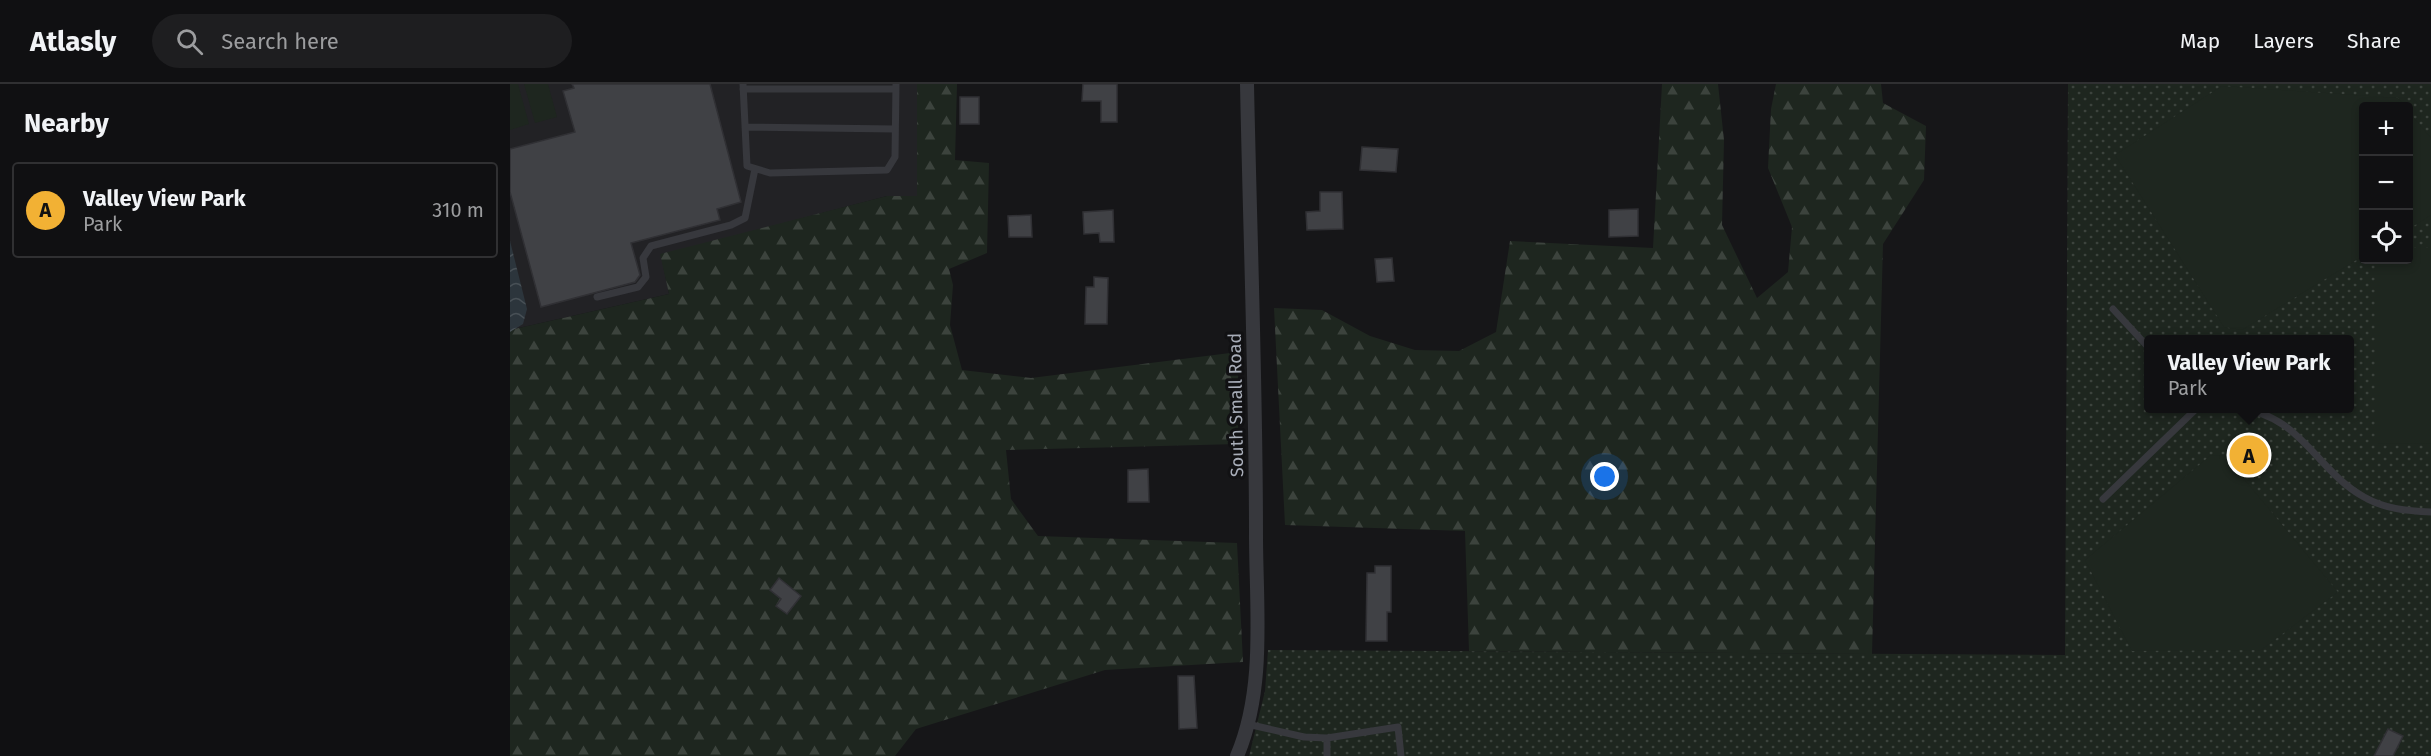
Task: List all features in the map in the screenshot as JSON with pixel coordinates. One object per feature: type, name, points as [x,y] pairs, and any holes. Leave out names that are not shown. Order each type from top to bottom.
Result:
[{"type":"street","name":"South Small Road","points":[[1237,756],[1253,700],[1256,664],[1256,522],[1247,84]]},
{"type":"lane","points":[[743,87],[896,87],[895,157],[887,170],[770,173],[747,166],[743,87]]},
{"type":"lane","points":[[745,128],[895,129]]},
{"type":"lane","points":[[597,297],[638,287],[646,277],[643,258],[651,246],[731,225],[745,218],[755,169]]},
{"type":"lane","points":[[2113,309],[2144,343]]},
{"type":"lane","points":[[2103,499],[2192,413]]},
{"type":"lane","points":[[2257,413],[2280,422],[2296,434],[2350,488],[2364,497],[2382,506],[2431,512]]},
{"type":"lane","points":[[1247,724],[1304,737],[1327,738],[1398,728],[1401,756]]},
{"type":"lane","points":[[1327,738],[1327,756]]},
{"type":"shaded area","points":[[510,84],[917,84],[918,196],[887,196],[661,255],[669,294],[510,330]]},
{"type":"green space","points":[[510,84],[518,84],[529,124],[510,130]]},
{"type":"green space","points":[[524,84],[548,84],[557,117],[535,123]]},
{"type":"green space","points":[[917,84],[957,84],[955,160],[989,163],[987,253],[949,269],[953,285],[950,325],[962,370],[1031,378],[1238,352],[1238,444],[1006,450],[1011,499],[1038,536],[1237,543],[1243,662],[1105,670],[916,729],[895,756],[510,756],[510,330],[669,294],[660,254],[887,196],[917,196]]},
{"type":"green space","points":[[1662,84],[1718,84],[1724,140],[1722,225],[1757,298],[1788,272],[1792,227],[1768,168],[1771,109],[1776,84],[1881,84],[1883,103],[1926,126],[1924,180],[1883,244],[1872,654],[1469,651],[1465,531],[1285,525],[1274,308],[1322,310],[1370,336],[1415,350],[1459,351],[1496,332],[1510,241],[1653,248]]},
{"type":"green space","points":[[2068,84],[2431,84],[2431,756],[1249,756],[1265,691],[1268,650],[2065,655]]},
{"type":"green space","points":[[2222,86],[2398,98],[2402,102],[2359,102],[2359,258],[2242,330],[2224,327],[2115,155]]},
{"type":"green space","points":[[2413,117],[2431,138],[2431,215],[2413,226]]},
{"type":"green space","points":[[2413,248],[2431,248],[2431,444],[2377,443],[2377,264],[2413,264]]},
{"type":"green space","points":[[2211,455],[2225,456],[2338,592],[2261,650],[2132,651],[2085,560]]},
{"type":"water","points":[[510,241],[527,309],[523,324],[510,332]]},
{"type":"building","points":[[572,84],[710,84],[741,202],[717,209],[720,220],[631,243],[640,275],[635,282],[541,307],[510,192],[510,149],[575,132],[563,91],[574,88]]},
{"type":"building","points":[[1083,84],[1117,84],[1117,122],[1101,122],[1101,101],[1082,101]]},
{"type":"building","points":[[960,97],[979,97],[979,124],[960,124]]},
{"type":"building","points":[[1362,147],[1398,149],[1396,172],[1360,170]]},
{"type":"building","points":[[1320,192],[1342,192],[1343,229],[1307,230],[1306,212],[1320,211]]},
{"type":"building","points":[[1638,209],[1638,236],[1609,237],[1609,210]]},
{"type":"building","points":[[1113,210],[1114,242],[1100,242],[1099,233],[1084,234],[1083,212]]},
{"type":"building","points":[[1031,215],[1032,237],[1009,237],[1008,216]]},
{"type":"building","points":[[1392,258],[1394,281],[1377,282],[1375,259]]},
{"type":"building","points":[[1094,277],[1108,278],[1107,324],[1085,324],[1086,287],[1094,287]]},
{"type":"building","points":[[1148,469],[1149,502],[1128,502],[1128,470]]},
{"type":"building","points":[[1375,566],[1391,566],[1391,612],[1387,612],[1387,641],[1366,641],[1367,573],[1375,573]]},
{"type":"building","points":[[779,578],[801,596],[787,614],[776,606],[781,599],[770,590]]},
{"type":"building","points":[[1178,676],[1194,676],[1197,728],[1179,729]]},
{"type":"building","points":[[2388,729],[2403,736],[2393,756],[2374,756]]},
{"type":"place","name":"Valley View Park","points":[[2249,455]]}]
